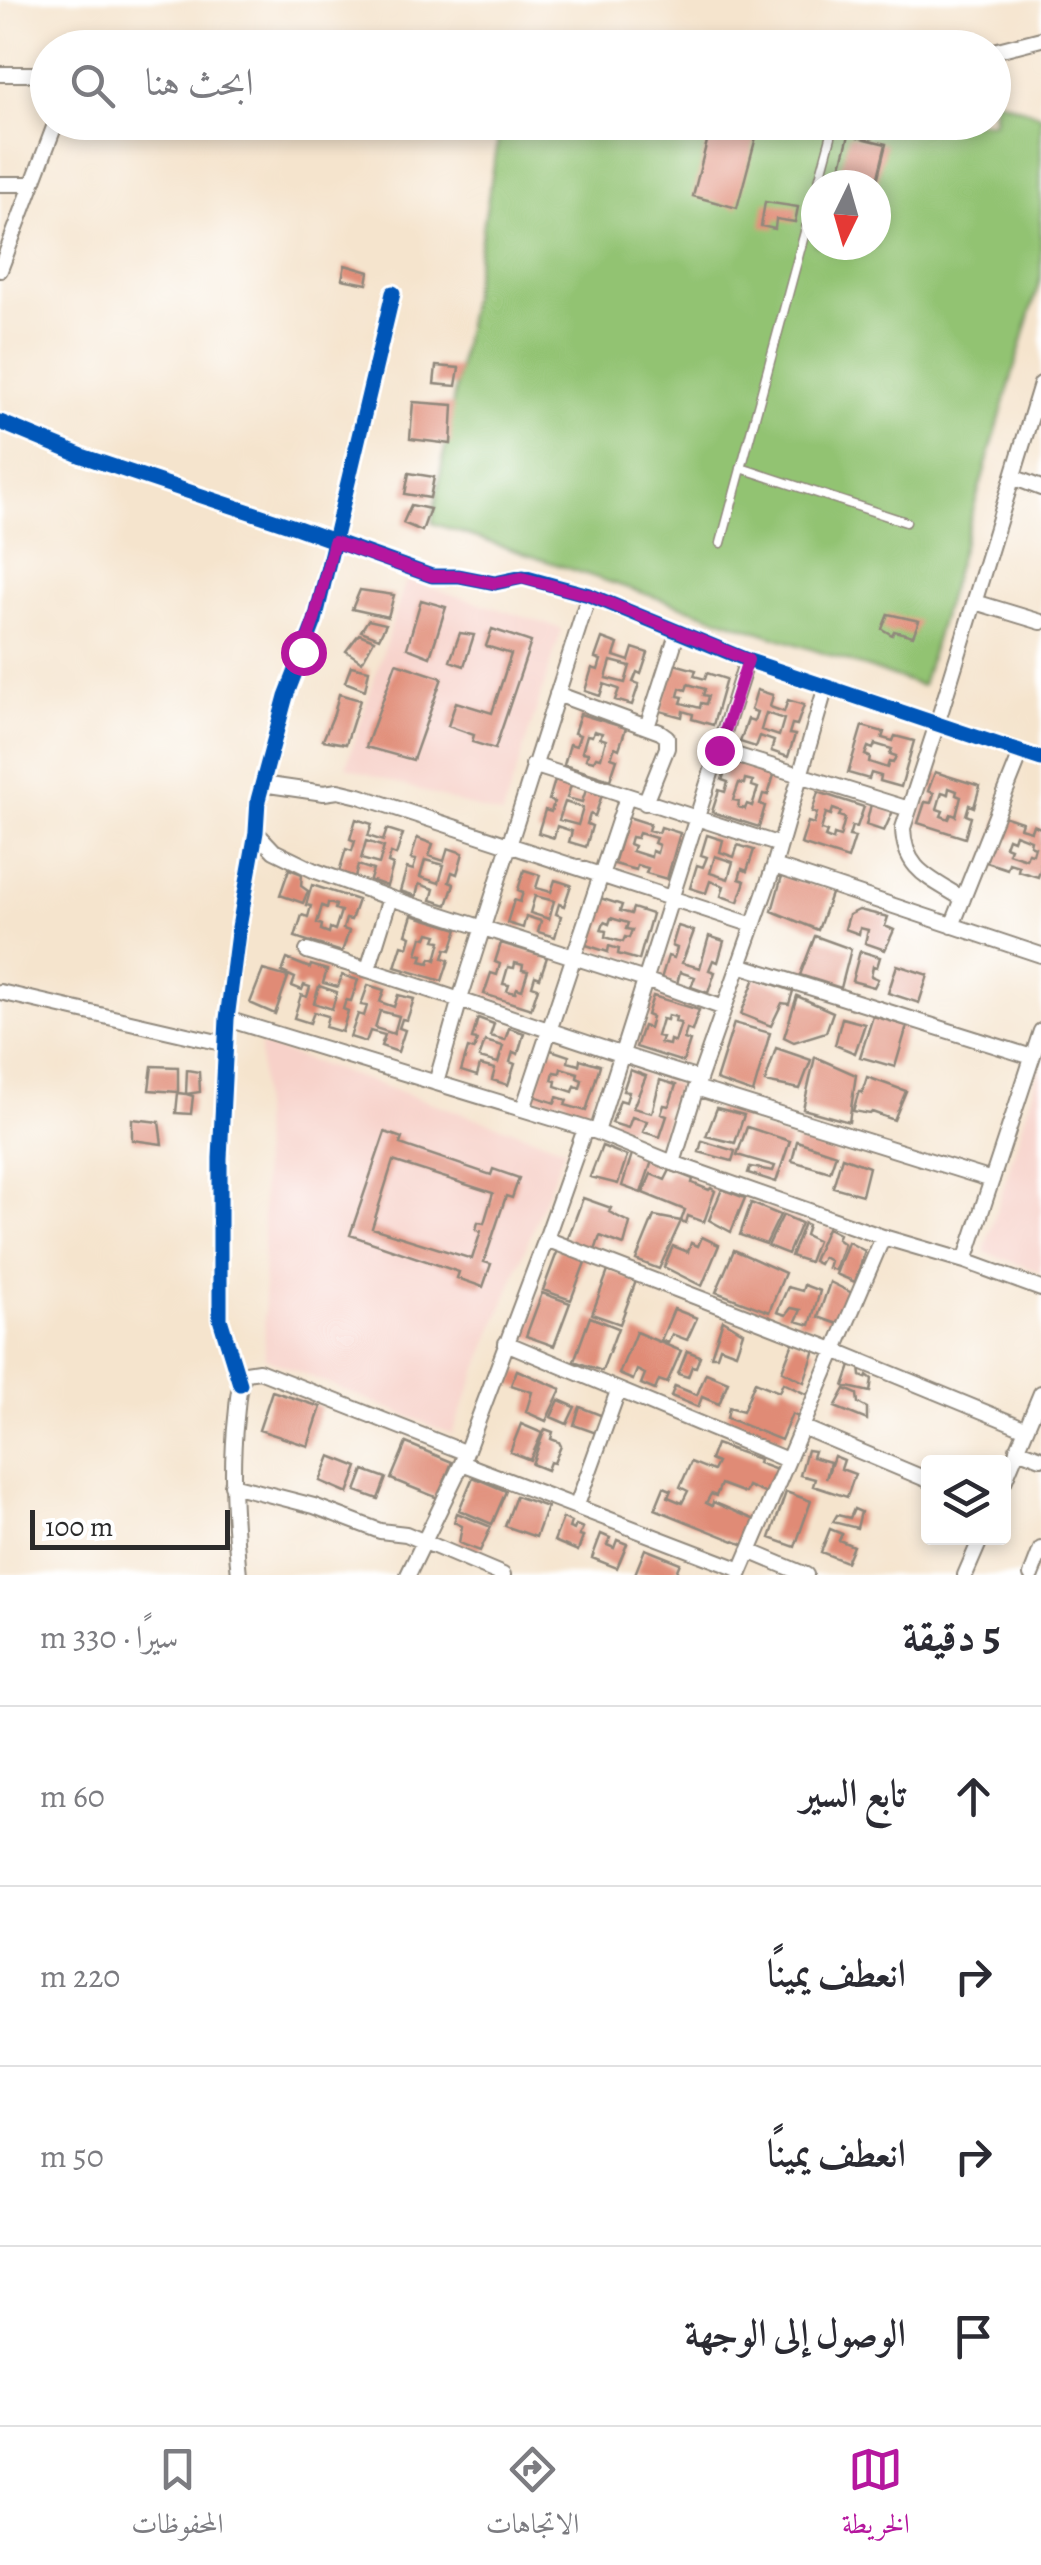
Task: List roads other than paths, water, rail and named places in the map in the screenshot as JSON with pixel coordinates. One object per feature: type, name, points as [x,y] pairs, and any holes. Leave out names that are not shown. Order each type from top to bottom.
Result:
[{"type":"street","points":[[1011,47],[1041,39]]},
{"type":"street","points":[[0,74],[30,75]]},
{"type":"street","points":[[0,270],[49,140]]},
{"type":"street","points":[[0,184],[32,184]]},
{"type":"street","points":[[238,1575],[232,1454],[240,1384],[220,1320],[220,1158],[227,1018],[258,800],[286,696],[314,620],[393,293]]},
{"type":"street","points":[[963,899],[913,866],[903,846],[903,828],[1041,384]]},
{"type":"street","points":[[0,422],[82,456],[432,576],[459,576],[494,583],[522,578],[589,595],[748,660],[1041,760]]},
{"type":"street","points":[[1013,477],[1041,488]]},
{"type":"street","points":[[436,1084],[589,595]]},
{"type":"street","points":[[975,602],[1041,622]]},
{"type":"street","points":[[646,727],[678,631]]},
{"type":"street","points":[[408,1575],[463,1457],[622,1056],[748,660]]},
{"type":"street","points":[[674,1162],[697,1083],[774,866],[826,686]]},
{"type":"street","points":[[557,694],[667,738],[667,748],[645,803]]},
{"type":"street","points":[[719,750],[909,808]]},
{"type":"street","points":[[952,926],[1021,752]]},
{"type":"street","points":[[534,766],[780,845]]},
{"type":"street","points":[[262,784],[359,796],[753,924]]},
{"type":"street","points":[[523,1109],[627,797]]},
{"type":"street","points":[[256,832],[274,851],[292,861],[390,898],[724,1008]]},
{"type":"street","points":[[774,866],[1041,955]]},
{"type":"street","points":[[368,969],[390,898]]},
{"type":"street","points":[[307,951],[992,1180]]},
{"type":"street","points":[[739,965],[1032,1057]]},
{"type":"street","points":[[0,992],[226,1044]]},
{"type":"street","points":[[227,1018],[591,1130],[882,1238],[965,1261],[1041,1289]]},
{"type":"street","points":[[965,1261],[1041,1031]]},
{"type":"street","points":[[240,1384],[246,1374],[260,1371],[740,1572],[882,1238]]},
{"type":"street","points":[[546,1240],[1026,1428]]},
{"type":"street","points":[[506,1343],[788,1460]]},
{"type":"street","points":[[576,1505],[618,1391]]},
{"type":"street","points":[[1011,1466],[1041,1393]]},
{"type":"street","points":[[802,1428],[921,1477]]},
{"type":"street","points":[[1018,1449],[1041,1458]]},
{"type":"street","points":[[232,1484],[314,1506],[372,1528],[406,1534],[503,1575]]},
{"type":"street","points":[[966,1575],[978,1545]]},
{"type":"street","points":[[1031,1575],[1041,1549]]},
{"type":"street","points":[[749,1551],[806,1575]]},
{"type":"lane","points":[[822,170],[829,140]]},
{"type":"lane","points":[[721,543],[801,247]]},
{"type":"lane","points":[[741,468],[906,522]]}]
